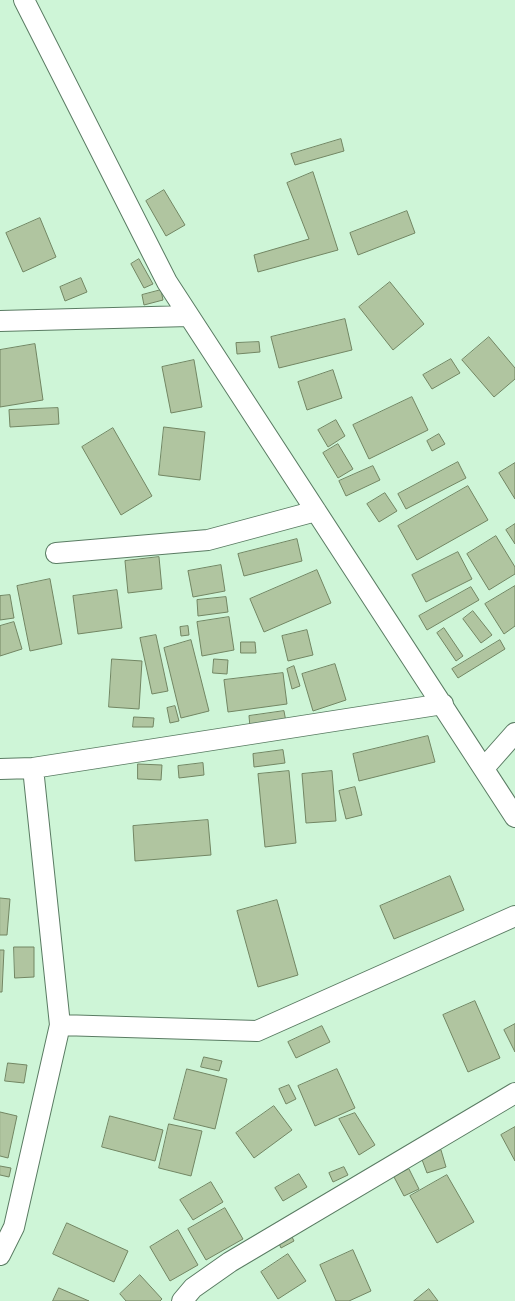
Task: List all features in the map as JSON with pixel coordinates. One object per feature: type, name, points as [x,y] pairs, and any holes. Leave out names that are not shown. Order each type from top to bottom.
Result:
[{"type":"street","points":[[24,0],[167,282],[443,704],[515,818]]},
{"type":"street","points":[[0,321],[189,316]]},
{"type":"street","points":[[56,553],[208,540],[316,511]]},
{"type":"street","points":[[0,769],[33,768],[443,704]]},
{"type":"street","points":[[484,768],[515,734]]},
{"type":"street","points":[[0,1254],[60,1025],[33,768]]},
{"type":"street","points":[[60,1025],[257,1031],[515,916]]},
{"type":"street","points":[[182,1301],[193,1288],[230,1262],[515,1093]]},
{"type":"building","points":[[341,139],[344,151],[295,165],[291,154]]},
{"type":"building","points":[[313,172],[338,250],[258,272],[254,255],[309,239],[287,183]]},
{"type":"building","points":[[164,190],[185,225],[166,236],[146,201]]},
{"type":"building","points":[[407,211],[415,233],[358,255],[350,233]]},
{"type":"building","points":[[40,218],[56,257],[23,272],[6,233]]},
{"type":"building","points":[[139,259],[153,284],[144,288],[131,264]]},
{"type":"building","points":[[81,278],[87,292],[65,301],[60,287]]},
{"type":"building","points":[[390,282],[424,324],[393,350],[359,307]]},
{"type":"building","points":[[161,290],[163,300],[144,305],[142,295]]},
{"type":"building","points":[[345,319],[352,350],[279,368],[271,337]]},
{"type":"building","points":[[489,337],[515,368],[515,379],[494,397],[462,360]]},
{"type":"building","points":[[259,342],[260,352],[237,354],[236,343]]},
{"type":"building","points":[[35,344],[43,400],[0,407],[0,350]]},
{"type":"building","points":[[451,359],[460,373],[432,389],[423,375]]},
{"type":"building","points":[[194,360],[202,407],[171,413],[162,367]]},
{"type":"building","points":[[333,370],[342,398],[307,410],[298,382]]},
{"type":"building","points":[[412,397],[428,430],[369,459],[353,425]]},
{"type":"building","points":[[58,408],[59,424],[10,427],[9,410]]},
{"type":"building","points":[[336,420],[345,436],[328,447],[318,430]]},
{"type":"building","points":[[164,427],[205,432],[200,480],[159,475]]},
{"type":"building","points":[[113,428],[152,496],[121,515],[82,447]]},
{"type":"building","points":[[439,434],[445,444],[432,451],[427,441]]},
{"type":"building","points":[[338,444],[353,469],[338,478],[323,453]]},
{"type":"building","points":[[458,462],[466,478],[406,509],[398,494]]},
{"type":"building","points":[[515,463],[515,499],[499,473]]},
{"type":"building","points":[[373,466],[380,480],[346,496],[339,481]]},
{"type":"building","points":[[468,486],[488,520],[417,560],[398,526]]},
{"type":"building","points":[[385,493],[397,511],[379,522],[367,504]]},
{"type":"building","points":[[515,524],[515,544],[506,530]]},
{"type":"building","points":[[496,536],[515,567],[515,574],[489,590],[467,554]]},
{"type":"building","points":[[297,539],[302,561],[244,576],[238,554]]},
{"type":"building","points":[[458,552],[472,579],[426,602],[412,575]]},
{"type":"building","points":[[159,557],[162,589],[128,593],[125,561]]},
{"type":"building","points":[[221,565],[225,591],[193,597],[188,571]]},
{"type":"building","points":[[317,570],[331,603],[264,632],[250,599]]},
{"type":"building","points":[[50,579],[62,644],[30,651],[17,586]]},
{"type":"building","points":[[515,586],[515,626],[504,634],[485,604]]},
{"type":"building","points":[[471,587],[479,600],[427,630],[419,616]]},
{"type":"building","points":[[117,590],[122,628],[78,634],[73,596]]},
{"type":"building","points":[[10,595],[14,618],[0,620],[0,596]]},
{"type":"building","points":[[226,597],[228,612],[198,616],[197,600]]},
{"type":"building","points":[[473,611],[492,635],[481,643],[463,619]]},
{"type":"building","points":[[229,617],[234,650],[202,656],[197,622]]},
{"type":"building","points":[[14,622],[22,649],[0,656],[0,626]]},
{"type":"building","points":[[188,626],[189,635],[181,636],[180,627]]},
{"type":"building","points":[[444,628],[463,656],[456,661],[437,633]]},
{"type":"building","points":[[307,630],[313,655],[288,661],[282,636]]},
{"type":"building","points":[[156,635],[168,691],[152,694],[140,638]]},
{"type":"building","points":[[191,640],[209,711],[181,718],[164,648]]},
{"type":"building","points":[[500,640],[505,649],[458,678],[452,669]]},
{"type":"building","points":[[241,642],[255,642],[256,653],[241,653]]},
{"type":"building","points":[[112,659],[142,661],[139,709],[109,707]]},
{"type":"building","points":[[214,659],[228,660],[227,674],[213,673]]},
{"type":"building","points":[[335,664],[346,700],[313,711],[302,674]]},
{"type":"building","points":[[294,666],[300,686],[292,689],[287,669]]},
{"type":"building","points":[[283,673],[287,704],[228,712],[224,680]]},
{"type":"building","points":[[175,706],[179,721],[170,723],[167,708]]},
{"type":"building","points":[[284,711],[286,722],[250,727],[249,716]]},
{"type":"building","points":[[134,717],[154,718],[153,727],[133,727]]},
{"type":"building","points":[[428,736],[435,762],[359,781],[353,754]]},
{"type":"building","points":[[283,750],[285,763],[254,767],[253,754]]},
{"type":"building","points":[[203,763],[204,775],[179,778],[178,766]]},
{"type":"building","points":[[138,764],[162,765],[161,780],[138,779]]},
{"type":"building","points":[[289,771],[296,843],[265,847],[258,774]]},
{"type":"building","points":[[332,771],[336,821],[306,823],[302,774]]},
{"type":"building","points":[[355,787],[362,815],[346,819],[339,791]]},
{"type":"building","points":[[208,820],[211,855],[135,861],[133,826]]},
{"type":"building","points":[[450,876],[464,910],[394,939],[380,906]]},
{"type":"building","points":[[0,898],[10,899],[7,935],[0,935]]},
{"type":"building","points":[[277,900],[298,975],[258,987],[237,911]]},
{"type":"building","points":[[14,947],[34,947],[34,977],[15,978]]},
{"type":"building","points":[[0,950],[4,950],[2,992],[0,992]]},
{"type":"building","points":[[475,1001],[500,1058],[468,1072],[443,1015]]},
{"type":"building","points":[[515,1024],[515,1052],[504,1030]]},
{"type":"building","points":[[322,1026],[330,1042],[296,1058],[288,1042]]},
{"type":"building","points":[[204,1057],[222,1061],[219,1071],[201,1067]]},
{"type":"building","points":[[8,1063],[27,1065],[24,1083],[5,1081]]},
{"type":"building","points":[[187,1069],[227,1079],[215,1129],[174,1119]]},
{"type":"building","points":[[337,1069],[355,1108],[315,1126],[298,1086]]},
{"type":"building","points":[[289,1085],[296,1099],[286,1104],[279,1089]]},
{"type":"building","points":[[274,1106],[292,1130],[254,1158],[236,1133]]},
{"type":"building","points":[[0,1112],[17,1116],[8,1158],[0,1156]]},
{"type":"building","points":[[355,1113],[375,1145],[359,1155],[339,1119]]},
{"type":"building","points":[[110,1116],[163,1130],[155,1161],[102,1147]]},
{"type":"building","points":[[169,1124],[202,1131],[191,1176],[159,1168]]},
{"type":"building","points":[[515,1127],[515,1161],[501,1135]]},
{"type":"building","points":[[441,1150],[446,1167],[427,1173],[421,1157]]},
{"type":"building","points":[[0,1166],[11,1168],[9,1177],[0,1175]]},
{"type":"building","points":[[344,1167],[348,1175],[333,1182],[329,1173]]},
{"type":"building","points":[[409,1169],[419,1189],[404,1196],[394,1177]]},
{"type":"building","points":[[299,1174],[307,1187],[283,1201],[275,1188]]},
{"type":"building","points":[[447,1175],[474,1222],[437,1243],[410,1196]]},
{"type":"building","points":[[211,1182],[223,1202],[193,1220],[180,1200]]},
{"type":"building","points":[[225,1208],[243,1239],[206,1260],[188,1229]]},
{"type":"building","points":[[67,1223],[128,1251],[114,1282],[53,1254]]},
{"type":"building","points":[[178,1230],[198,1265],[170,1281],[150,1247]]},
{"type":"building","points":[[290,1233],[294,1241],[281,1248],[277,1239]]},
{"type":"building","points":[[353,1250],[371,1291],[349,1301],[336,1301],[320,1265]]},
{"type":"building","points":[[288,1254],[306,1281],[278,1299],[261,1272]]},
{"type":"building","points":[[140,1275],[162,1299],[160,1301],[126,1301],[120,1294]]},
{"type":"building","points":[[59,1288],[89,1301],[53,1301]]},
{"type":"building","points":[[429,1289],[438,1301],[414,1301]]}]
